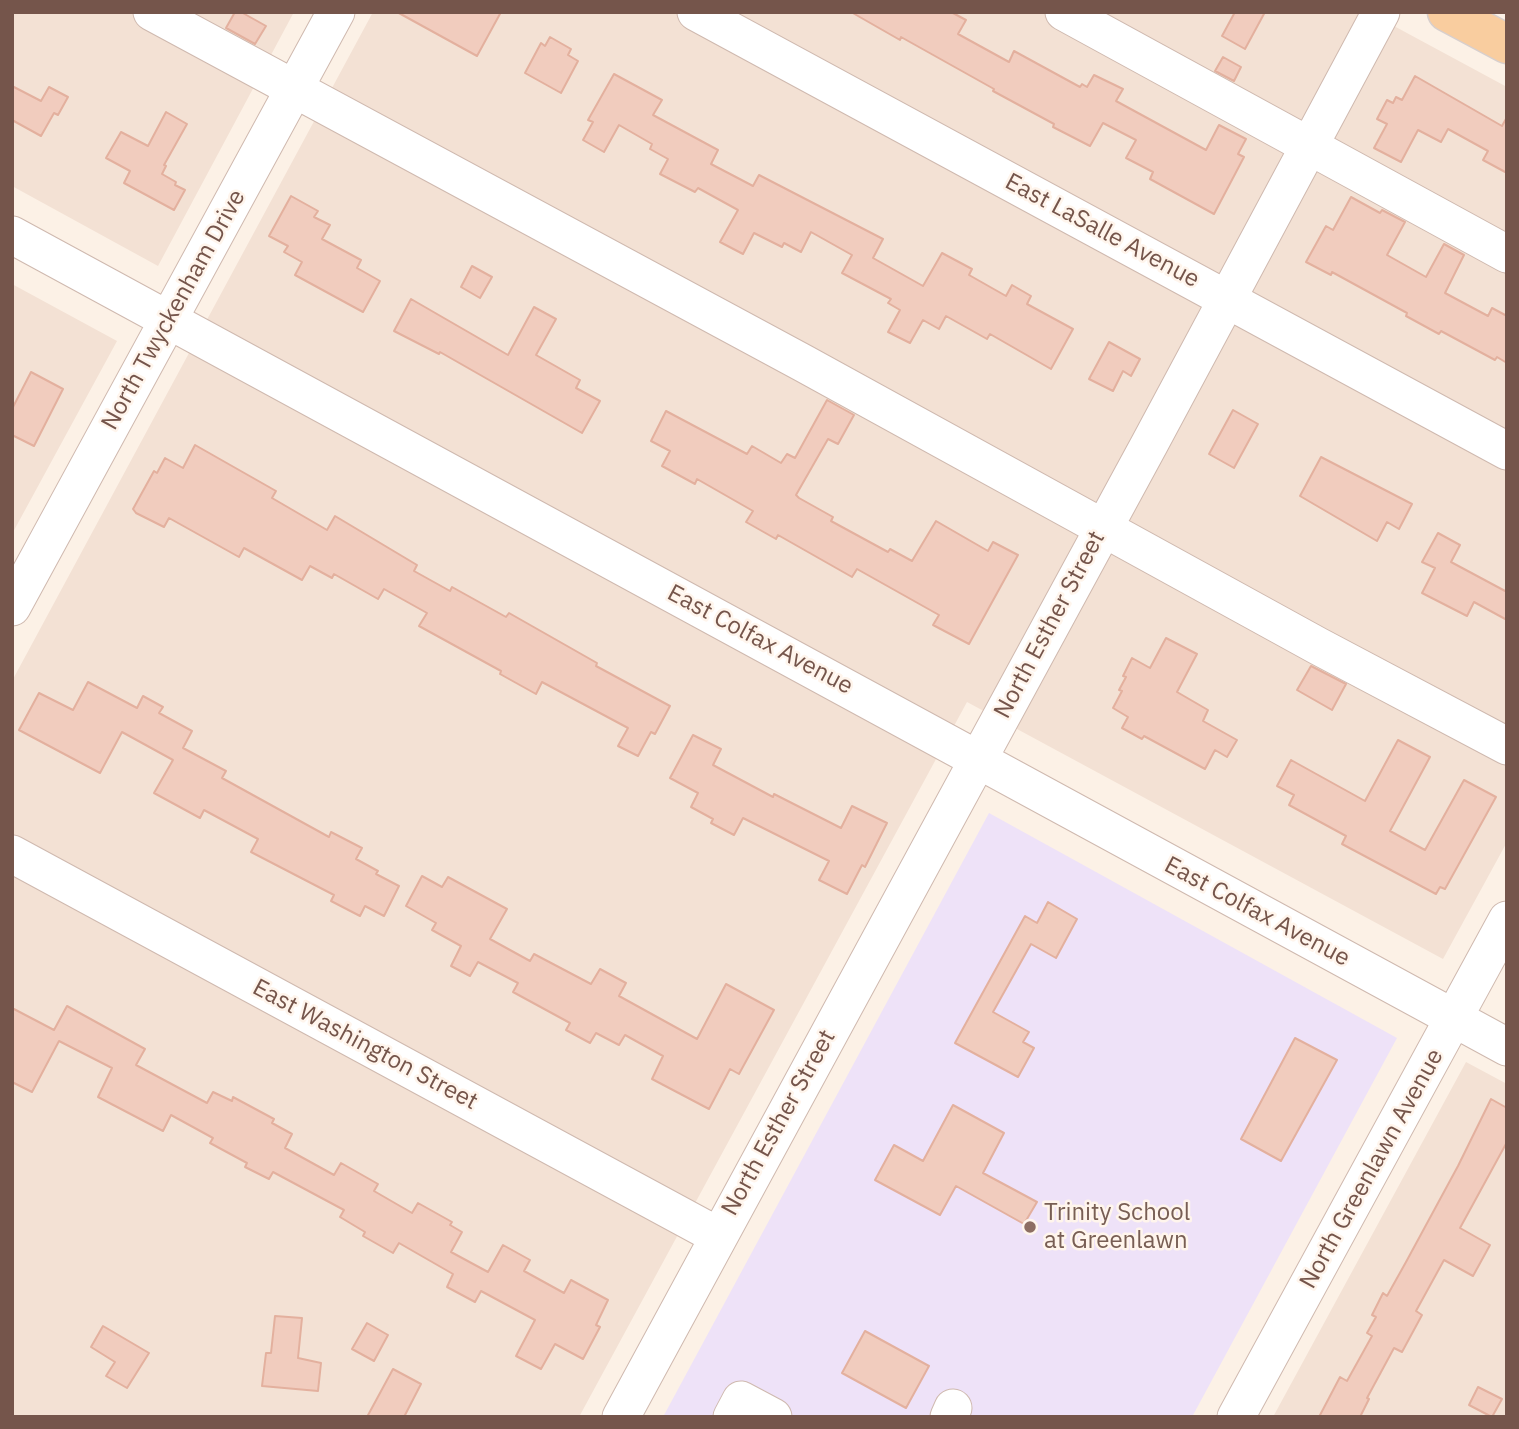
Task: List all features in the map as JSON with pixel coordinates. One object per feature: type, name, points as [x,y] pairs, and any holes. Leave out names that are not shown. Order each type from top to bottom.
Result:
[{"type":"main road","points":[[1447,12],[1507,44]]},
{"type":"street","points":[[152,12],[1507,746]]},
{"type":"street","name":"North Twyckenham Drive","points":[[12,607],[336,12]]},
{"type":"street","name":"East LaSalle Avenue","points":[[696,12],[1507,451]]},
{"type":"street","points":[[1064,12],[1507,254]]},
{"type":"street","name":"North Esther Street","points":[[621,1417],[1381,12]]},
{"type":"street","name":"East Colfax Avenue","points":[[12,236],[1507,1047]]},
{"type":"street","name":"East Washington Street","points":[[12,854],[718,1236]]},
{"type":"street","name":"North Greenlawn Avenue","points":[[1236,1417],[1507,920]]},
{"type":"street","points":[[732,1417],[741,1400],[773,1417]]},
{"type":"shaded area","points":[[12,12],[294,12],[158,266],[12,186]]},
{"type":"shaded area","points":[[373,12],[1368,12],[1507,87],[1507,842],[1443,959],[967,702],[579,1417],[12,1417],[12,681]]},
{"type":"shaded area","points":[[12,284],[117,341],[12,534]]},
{"type":"shaded area","name":"Trinity School at Greenlawn","points":[[989,813],[1397,1038],[1192,1417],[663,1417]]},
{"type":"shaded area","points":[[1466,1062],[1507,1084],[1507,1417],[1273,1417]]},
{"type":"building","points":[[235,12],[241,12],[266,26],[255,44],[226,28]]},
{"type":"building","points":[[397,12],[501,12],[477,56]]},
{"type":"building","points":[[851,12],[951,12],[966,20],[958,34],[1009,62],[1014,51],[1080,87],[1082,84],[1087,87],[1094,75],[1123,89],[1116,101],[1206,150],[1219,125],[1246,139],[1238,154],[1244,157],[1214,214],[1150,179],[1153,172],[1126,158],[1136,140],[1103,123],[1090,146],[1053,127],[1054,124],[993,91],[994,89]]},
{"type":"building","points":[[1235,12],[1265,12],[1245,49],[1222,36]]},
{"type":"building","points":[[550,37],[571,49],[568,55],[578,61],[561,93],[525,73],[541,43],[545,46]]},
{"type":"building","points":[[1223,57],[1241,67],[1234,81],[1215,71]]},
{"type":"building","points":[[614,74],[662,100],[653,115],[718,150],[711,164],[753,186],[759,175],[883,239],[873,258],[923,286],[942,253],[972,269],[969,275],[1006,296],[1012,285],[1031,296],[1027,304],[1073,329],[1051,369],[990,334],[987,339],[946,316],[939,329],[923,320],[910,343],[888,332],[900,310],[888,303],[891,299],[842,273],[852,255],[811,232],[801,252],[784,243],[782,247],[754,233],[743,254],[720,242],[738,210],[698,188],[695,192],[660,174],[668,159],[650,149],[652,144],[619,125],[604,152],[583,140],[593,122],[588,120]]},
{"type":"building","points":[[1415,76],[1502,126],[1507,117],[1507,173],[1483,160],[1488,151],[1448,129],[1441,142],[1418,130],[1401,162],[1374,148],[1387,124],[1377,119],[1387,100],[1393,103],[1396,97],[1402,100]]},
{"type":"building","points":[[12,86],[41,101],[49,87],[68,97],[58,115],[54,113],[41,136],[12,120]]},
{"type":"building","points":[[166,112],[187,124],[164,165],[166,166],[162,174],[185,190],[174,210],[124,183],[130,171],[106,158],[121,132],[148,146]]},
{"type":"building","points":[[291,196],[318,211],[314,217],[330,225],[322,239],[361,260],[357,268],[380,281],[363,312],[295,275],[302,262],[284,252],[288,246],[269,236]]},
{"type":"building","points":[[1351,197],[1380,213],[1382,210],[1405,222],[1387,255],[1426,277],[1444,244],[1464,255],[1445,293],[1488,316],[1492,308],[1507,316],[1507,363],[1497,357],[1495,360],[1441,331],[1439,334],[1406,316],[1407,313],[1332,272],[1331,275],[1306,262],[1326,226],[1333,230]]},
{"type":"building","points":[[472,266],[492,277],[480,298],[461,287]]},
{"type":"building","points":[[411,299],[508,355],[534,307],[556,319],[536,355],[580,380],[576,388],[600,401],[582,433],[440,352],[439,354],[394,331]]},
{"type":"building","points":[[1109,342],[1140,359],[1131,376],[1123,371],[1113,391],[1089,379]]},
{"type":"building","points":[[31,372],[63,389],[34,446],[12,435],[12,409]]},
{"type":"building","points":[[827,400],[854,415],[838,444],[828,439],[796,495],[799,498],[833,517],[831,521],[888,552],[890,549],[912,561],[936,521],[988,551],[993,542],[1018,555],[969,644],[933,625],[939,615],[857,569],[852,577],[778,535],[776,539],[746,522],[753,511],[697,479],[695,484],[662,466],[670,451],[651,441],[666,411],[747,454],[752,446],[781,463],[787,454],[795,458]]},
{"type":"building","points":[[1233,410],[1258,424],[1234,468],[1209,454]]},
{"type":"building","points":[[195,445],[276,491],[272,498],[327,530],[335,516],[417,565],[414,571],[450,591],[452,587],[506,617],[509,613],[597,663],[596,666],[670,706],[655,734],[651,732],[638,756],[618,746],[628,728],[542,682],[536,694],[500,674],[501,671],[419,626],[427,613],[384,589],[378,599],[334,574],[332,578],[310,566],[302,580],[244,548],[239,557],[169,518],[164,527],[136,513],[133,509],[154,471],[157,473],[165,458],[183,468]]},
{"type":"building","points":[[1321,457],[1412,504],[1399,529],[1387,522],[1377,541],[1300,496]]},
{"type":"building","points":[[1438,533],[1460,545],[1451,562],[1507,592],[1507,620],[1474,602],[1467,616],[1422,593],[1435,568],[1422,562]]},
{"type":"building","points":[[1166,638],[1197,654],[1177,692],[1208,710],[1203,721],[1237,740],[1227,757],[1215,750],[1205,769],[1144,736],[1142,739],[1122,728],[1128,717],[1113,708],[1122,691],[1119,690],[1126,677],[1123,676],[1132,658],[1150,668]]},
{"type":"building","points":[[1311,666],[1346,684],[1332,710],[1297,690]]},
{"type":"building","points":[[88,682],[137,708],[143,696],[163,707],[159,713],[192,731],[183,748],[226,771],[222,778],[329,837],[331,832],[362,848],[356,859],[399,886],[384,916],[365,906],[360,916],[331,901],[334,895],[251,852],[258,839],[204,810],[200,818],[154,793],[173,760],[122,732],[100,773],[19,730],[39,693],[73,710]]},
{"type":"building","points":[[693,735],[721,749],[713,765],[773,797],[774,794],[841,828],[852,806],[887,823],[865,867],[862,865],[847,894],[819,880],[829,861],[743,818],[734,835],[711,823],[713,819],[691,807],[698,793],[670,778]]},
{"type":"building","points":[[1398,740],[1430,757],[1390,831],[1425,850],[1464,780],[1496,797],[1445,889],[1440,887],[1436,894],[1342,844],[1346,836],[1289,805],[1294,795],[1277,786],[1291,760],[1365,801]]},
{"type":"building","points":[[422,876],[442,887],[448,877],[507,909],[490,939],[530,961],[534,954],[591,984],[600,969],[626,983],[619,996],[697,1039],[726,984],[774,1010],[739,1074],[730,1069],[709,1109],[652,1079],[663,1056],[625,1035],[619,1045],[596,1033],[590,1043],[566,1030],[570,1023],[513,992],[518,983],[478,962],[470,976],[451,966],[461,946],[432,930],[436,923],[406,906]]},
{"type":"building","points":[[1048,902],[1077,919],[1056,958],[1031,944],[993,1012],[1029,1032],[1023,1042],[1034,1048],[1018,1077],[955,1043],[1025,916],[1037,923]]},
{"type":"building","points":[[67,1006],[145,1049],[136,1065],[207,1103],[213,1092],[232,1101],[233,1097],[274,1119],[272,1123],[292,1134],[285,1148],[334,1175],[341,1163],[378,1184],[374,1191],[412,1213],[418,1203],[452,1222],[450,1225],[462,1232],[451,1252],[488,1272],[503,1245],[530,1260],[524,1271],[564,1293],[571,1280],[608,1300],[596,1325],[600,1327],[583,1359],[555,1344],[541,1369],[516,1356],[535,1320],[481,1291],[475,1302],[447,1287],[453,1274],[399,1243],[393,1253],[363,1236],[365,1232],[340,1217],[344,1210],[273,1172],[269,1179],[245,1167],[247,1163],[210,1143],[213,1138],[171,1115],[163,1131],[98,1097],[112,1068],[59,1041],[32,1092],[12,1082],[12,1008],[54,1030]]},
{"type":"building","points":[[1295,1038],[1337,1060],[1281,1161],[1241,1139]]},
{"type":"building","points":[[1491,1099],[1507,1108],[1507,1142],[1460,1228],[1490,1245],[1473,1276],[1444,1260],[1416,1311],[1422,1315],[1402,1352],[1394,1348],[1367,1398],[1369,1399],[1360,1417],[1319,1417],[1340,1377],[1347,1381],[1372,1336],[1367,1333],[1376,1317],[1372,1315],[1383,1293],[1387,1296],[1406,1262]]},
{"type":"building","points":[[953,1105],[1004,1133],[983,1173],[1037,1202],[1024,1224],[956,1186],[940,1215],[875,1180],[894,1145],[923,1161]]},
{"type":"building","points":[[275,1316],[302,1318],[298,1358],[321,1363],[318,1391],[262,1386],[266,1353],[271,1353]]},
{"type":"building","points":[[367,1323],[388,1335],[374,1361],[352,1349]]},
{"type":"building","points":[[103,1326],[149,1353],[127,1388],[106,1376],[115,1362],[91,1347]]},
{"type":"building","points":[[865,1331],[929,1366],[906,1408],[842,1373]]},
{"type":"building","points":[[393,1369],[421,1384],[404,1417],[367,1417]]},
{"type":"building","points":[[1478,1387],[1502,1399],[1492,1417],[1469,1405]]},
{"type":"place","name":"Trinity School at Greenlawn","points":[[1030,1227]]}]
